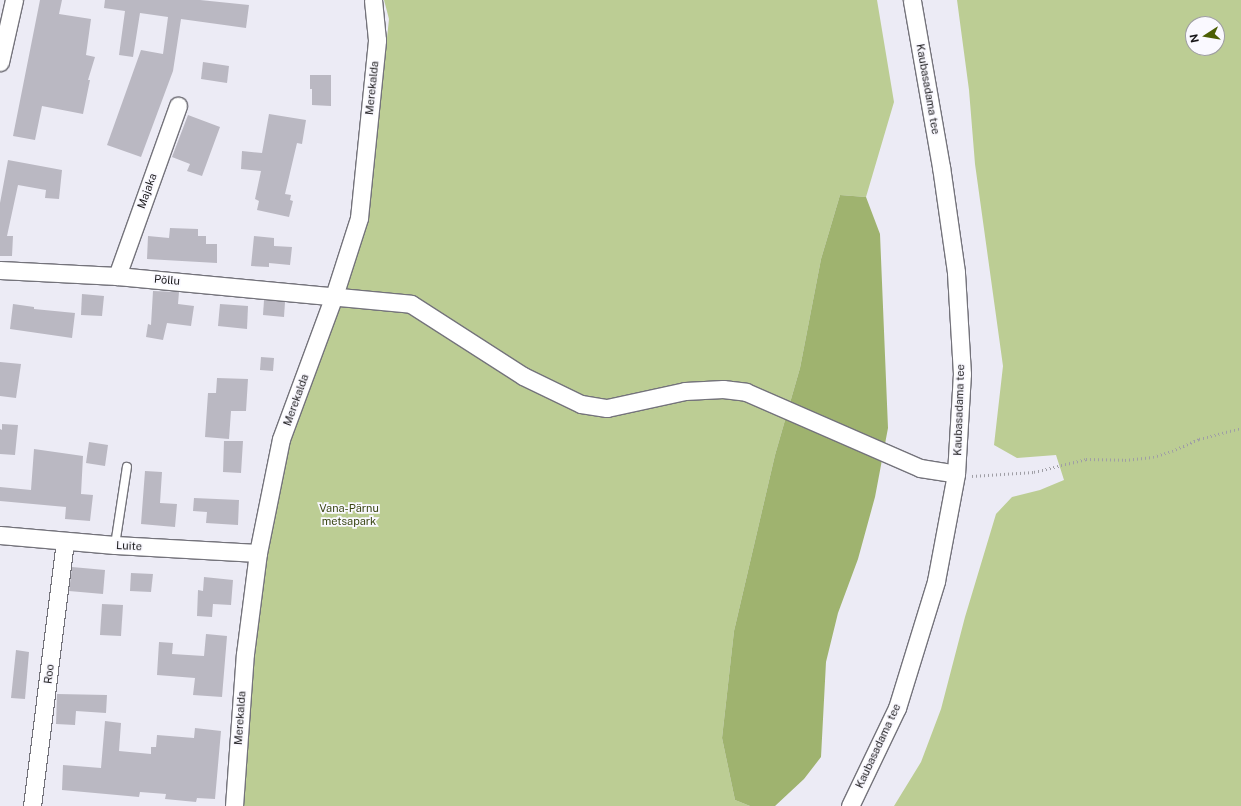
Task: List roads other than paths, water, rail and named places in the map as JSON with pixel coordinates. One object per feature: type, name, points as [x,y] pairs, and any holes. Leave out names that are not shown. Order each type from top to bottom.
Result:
[{"type":"street","points":[[0,62],[14,0]]},
{"type":"street","name":"Merekalda","points":[[234,806],[245,654],[258,553],[281,440],[334,296],[359,218],[377,40],[372,0]]},
{"type":"street","name":"Kaubasadama tee","points":[[850,806],[897,708],[936,581],[956,474],[962,374],[956,272],[941,167],[912,0]]},
{"type":"street","name":"Majaka","points":[[117,276],[178,106]]},
{"type":"street","name":"Põllu","points":[[0,270],[117,276],[411,304],[523,376],[581,404],[607,408],[685,391],[723,389],[746,392],[920,468],[956,474]]},
{"type":"street","name":"Luite","points":[[0,535],[65,542],[258,553]]},
{"type":"street","name":"Roo","points":[[32,806],[65,542]]},
{"type":"lane","points":[[115,545],[127,467]]},
{"type":"park label","name":"Vana-Pärnu metsapark","points":[[349,515]]}]
